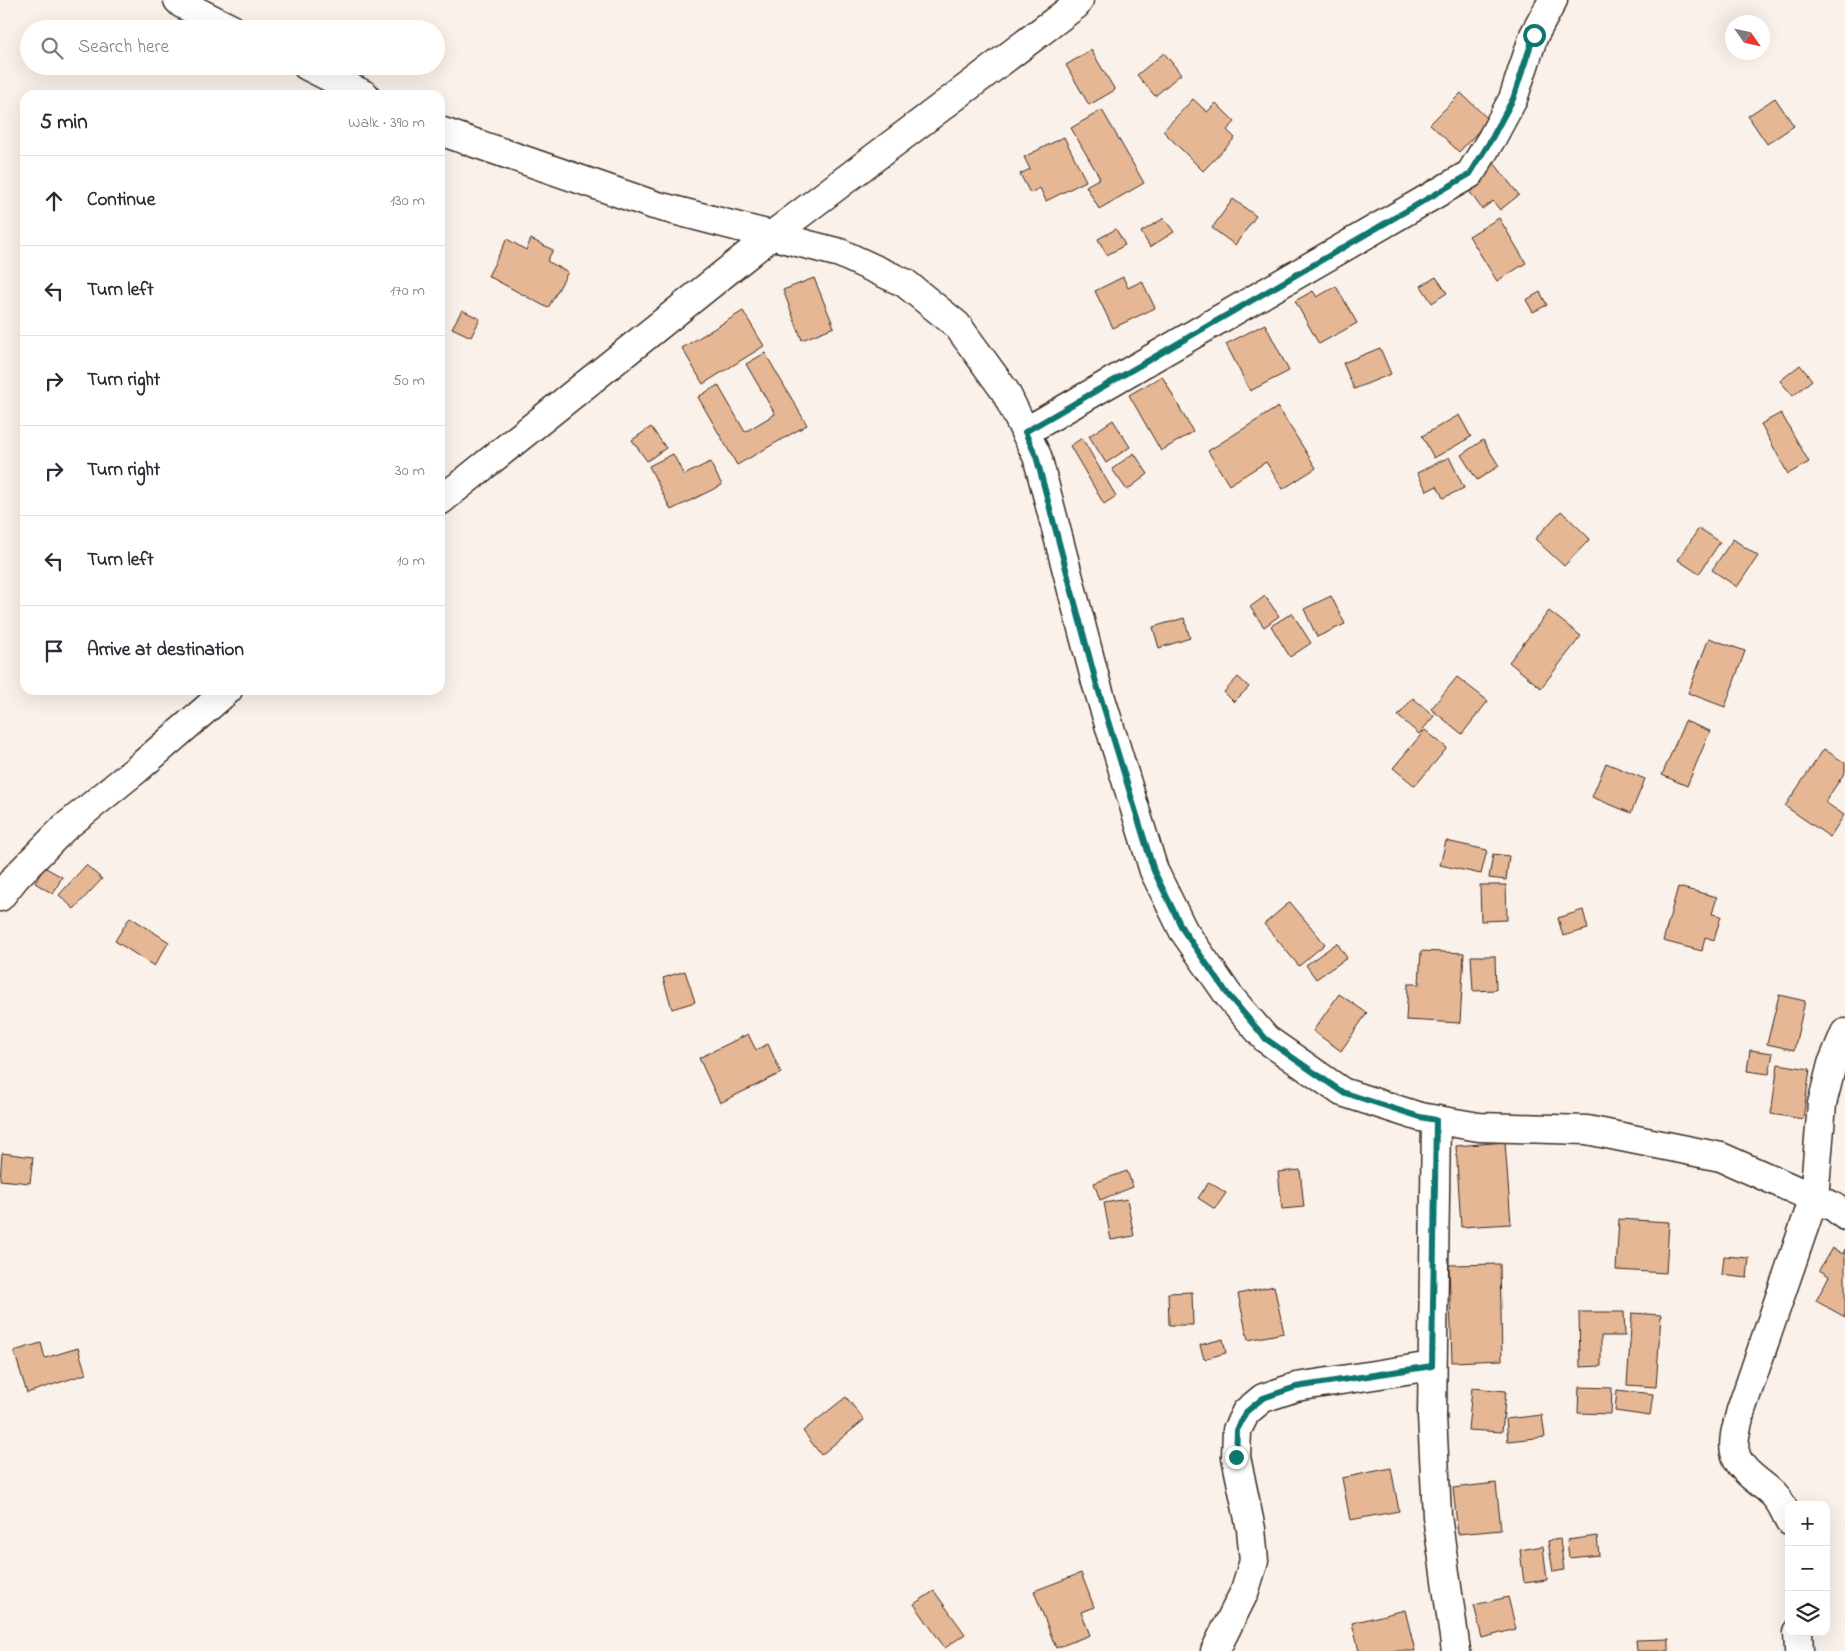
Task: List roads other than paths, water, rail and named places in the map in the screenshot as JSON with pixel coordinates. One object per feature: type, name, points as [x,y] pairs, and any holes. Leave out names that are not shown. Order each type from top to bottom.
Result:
[{"type":"street","points":[[178,0],[182,4],[214,20]]},
{"type":"street","points":[[445,497],[771,236],[1076,5],[1079,0]]},
{"type":"street","points":[[1025,432],[1470,174],[1513,99],[1534,35],[1553,0]]},
{"type":"street","points":[[325,75],[355,90]]},
{"type":"street","points":[[445,133],[654,205],[840,253],[905,283],[957,325],[1005,391],[1036,456],[1096,682],[1152,862],[1183,930],[1229,996],[1266,1039],[1342,1092],[1420,1117],[1479,1127],[1587,1130],[1721,1157],[1834,1207],[1845,1216]]},
{"type":"street","points":[[0,897],[15,878],[64,828],[143,764],[222,695]]},
{"type":"street","points":[[1785,1509],[1774,1495],[1743,1466],[1735,1453],[1735,1437],[1741,1410],[1814,1198],[1822,1104],[1832,1064],[1845,1033]]},
{"type":"street","points":[[1436,1120],[1432,1416],[1437,1516],[1456,1651]]},
{"type":"street","points":[[1215,1651],[1244,1593],[1254,1561],[1251,1528],[1236,1457],[1237,1430],[1246,1412],[1263,1398],[1296,1387],[1432,1366]]},
{"type":"street","points":[[1798,1636],[1799,1651]]}]
